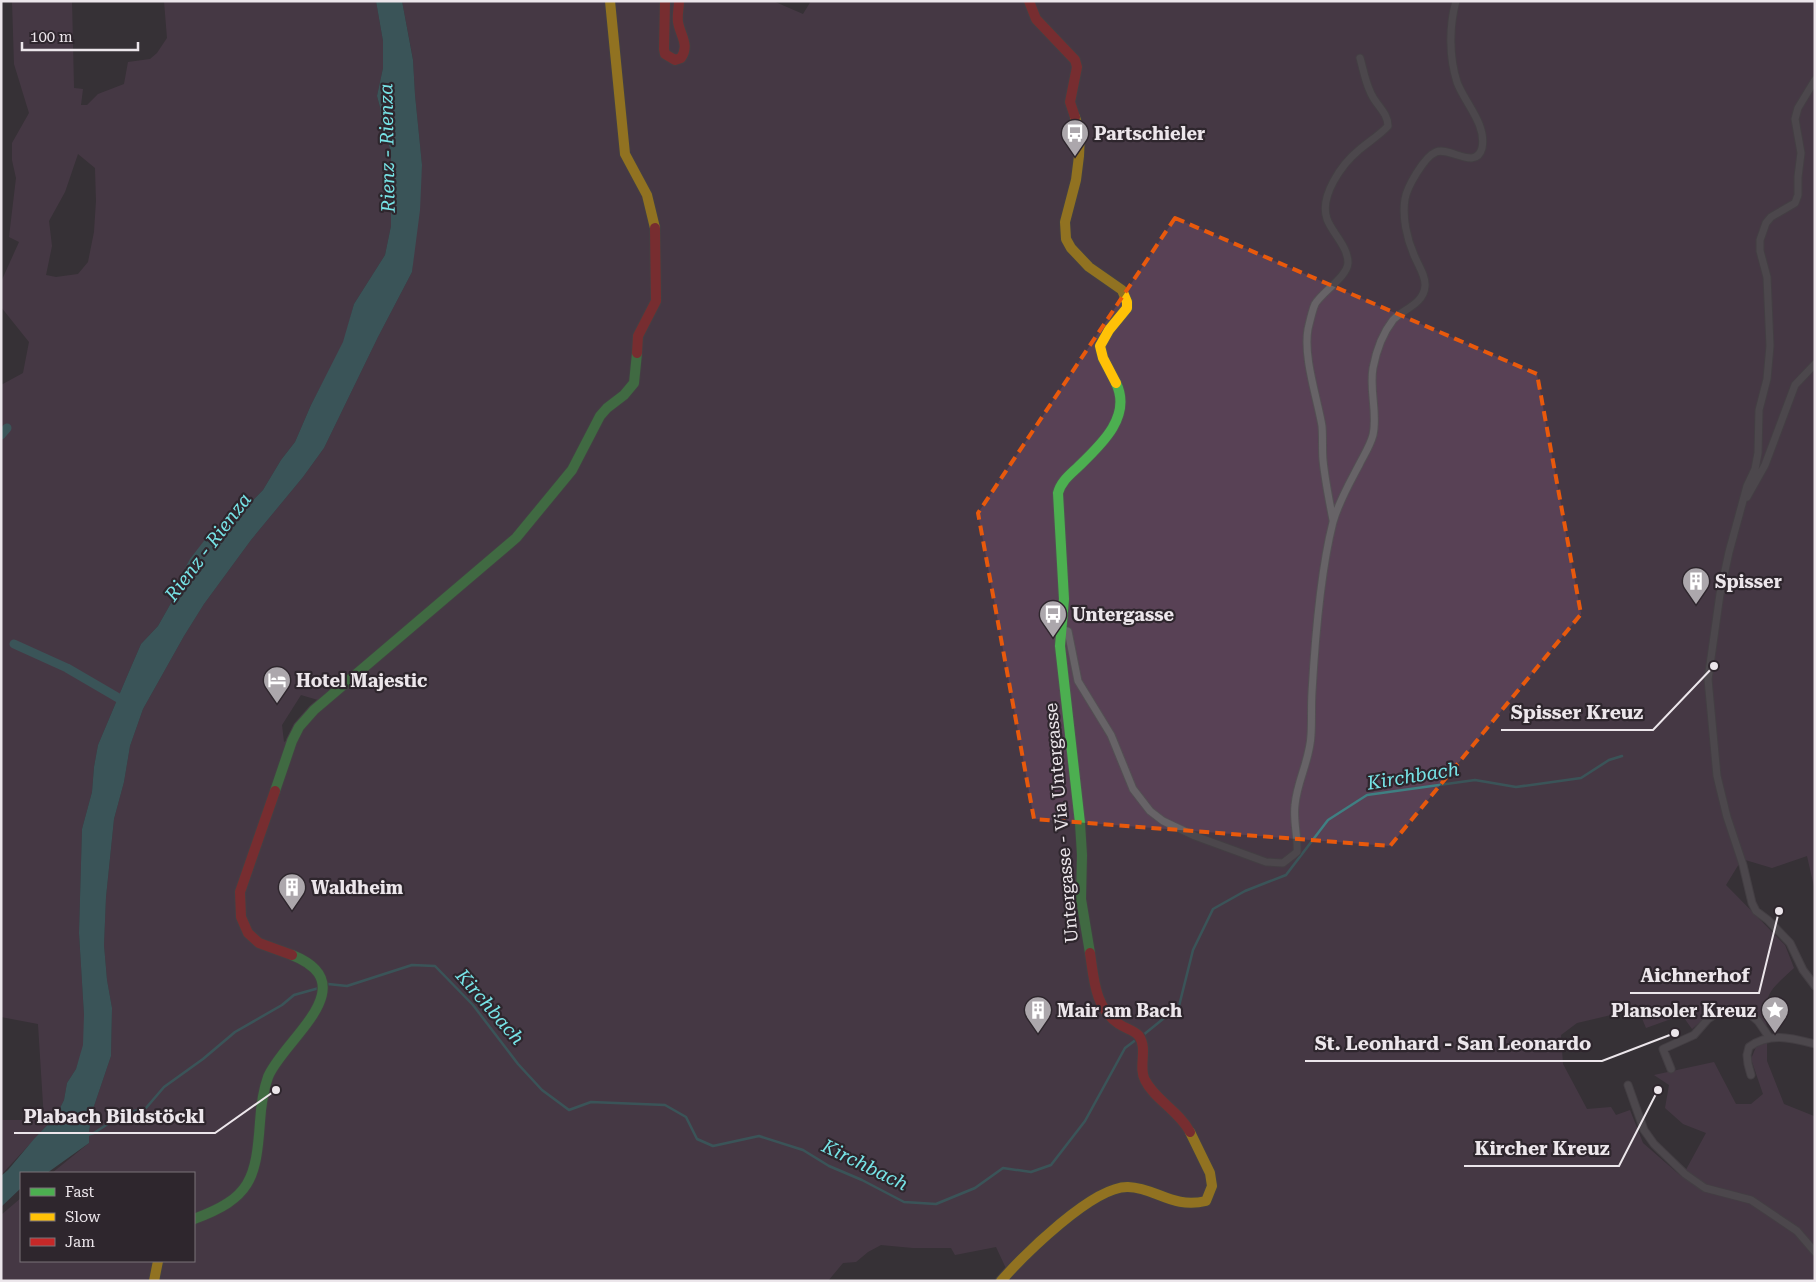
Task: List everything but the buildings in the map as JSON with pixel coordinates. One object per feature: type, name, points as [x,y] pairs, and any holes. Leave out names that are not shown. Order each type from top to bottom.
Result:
[{"type":"street","points":[[195,1219],[236,1200],[250,1181],[255,1169],[263,1100],[269,1075],[316,1011],[323,997],[323,985],[314,966],[300,957],[262,946],[250,936],[243,922],[240,908],[240,892],[299,727],[314,710],[516,538],[572,470],[600,416],[629,390],[636,375],[638,336],[656,301],[655,230],[654,217],[646,195],[625,154],[610,1]]},
{"type":"street","points":[[664,1],[664,49],[665,54],[675,60],[681,58],[686,51],[686,45],[678,22],[679,1]]},
{"type":"street","name":"Untergasse - Via Untergasse","points":[[1001,1281],[1040,1240],[1071,1216],[1110,1190],[1119,1187],[1129,1187],[1196,1205],[1206,1201],[1212,1186],[1210,1173],[1189,1130],[1180,1117],[1148,1086],[1144,1079],[1141,1039],[1137,1033],[1120,1025],[1105,1012],[1094,987],[1081,899],[1082,856],[1080,823],[1060,652],[1064,590],[1058,493],[1060,486],[1065,480],[1109,434],[1120,414],[1122,406],[1120,391],[1104,361],[1100,346],[1109,330],[1127,308],[1127,302],[1122,290],[1089,267],[1071,248],[1066,239],[1065,222],[1076,180],[1079,156],[1080,133],[1070,102],[1077,76],[1077,67],[1070,53],[1036,19],[1029,1]]},
{"type":"street","name":"Untergasse - Via Untergasse","points":[[1061,629],[1068,632],[1078,682],[1112,735],[1133,789],[1150,811],[1163,821],[1195,836],[1266,862],[1283,863],[1298,852],[1294,807],[1296,794],[1309,753],[1318,618],[1333,522],[1341,498],[1370,444],[1373,434],[1375,422],[1372,380],[1380,346],[1393,320],[1419,300],[1424,293],[1424,278],[1412,252],[1405,224],[1405,199],[1411,182],[1429,157],[1436,152],[1449,152],[1464,158],[1475,156],[1481,151],[1480,128],[1474,112],[1458,85],[1454,72],[1451,26],[1456,1]]},
{"type":"street","name":"Untergasse - Via Untergasse","points":[[1333,522],[1326,483],[1322,429],[1307,346],[1308,331],[1314,305],[1344,272],[1348,262],[1344,247],[1327,219],[1325,208],[1328,192],[1342,169],[1358,151],[1388,126],[1388,120],[1368,87],[1360,58]]},
{"type":"street","points":[[1815,80],[1798,108],[1795,119],[1801,153],[1798,195],[1794,203],[1771,217],[1766,223],[1760,240],[1760,251],[1767,277],[1770,346],[1768,379],[1759,410],[1758,453],[1755,469],[1747,486],[1729,552],[1720,594],[1708,679],[1720,794],[1743,865],[1752,903],[1756,911],[1768,920],[1790,943],[1803,970],[1815,986]]},
{"type":"street","points":[[1743,504],[1765,465],[1795,385],[1815,364]]},
{"type":"street","points":[[1671,1069],[1663,1049],[1694,1035],[1708,1019],[1714,1016],[1741,1011],[1751,1015],[1758,1021],[1769,1037]]},
{"type":"street","points":[[1751,1075],[1747,1055],[1749,1047],[1756,1042],[1769,1037],[1787,1037],[1815,1044]]},
{"type":"street","points":[[1628,1085],[1644,1130],[1654,1144],[1685,1174],[1705,1188],[1751,1200],[1797,1231],[1815,1252]]},
{"type":"street","points":[[154,1281],[158,1262]]},
{"type":"highlighted area","points":[[1175,218],[1537,374],[1581,614],[1390,846],[1034,819],[978,513]]},
{"type":"shaded area","points":[[12,1],[72,1],[74,88],[83,89],[81,105],[87,105],[98,94],[124,84],[128,62],[150,59],[157,53],[167,38],[164,1],[376,1],[383,41],[383,68],[377,96],[382,128],[391,151],[391,226],[385,255],[354,304],[344,342],[311,405],[295,442],[281,460],[263,490],[233,521],[207,537],[180,578],[175,596],[158,626],[141,644],[98,745],[92,792],[82,829],[79,933],[84,1045],[76,1069],[67,1083],[64,1100],[56,1116],[1,1175],[1,1120],[44,1120],[38,1024],[1,1017],[1,385],[23,373],[29,342],[1,307],[1,282],[19,242],[9,237],[16,178],[12,160],[12,143],[29,113],[14,64]],"holes":[[[78,154],[95,168],[96,201],[94,232],[88,262],[78,274],[56,277],[46,275],[52,246],[49,221],[65,192]]]},
{"type":"shaded area","points":[[402,1],[773,1],[803,14],[811,1],[1815,1],[1815,891],[1807,856],[1772,868],[1742,859],[1726,885],[1785,945],[1794,968],[1778,983],[1769,995],[1766,1008],[1767,1030],[1753,1010],[1734,1009],[1713,1014],[1692,1029],[1682,1015],[1646,1028],[1636,1004],[1611,1015],[1577,1023],[1561,1035],[1563,1064],[1587,1109],[1611,1107],[1616,1115],[1630,1110],[1643,1143],[1682,1177],[1706,1133],[1683,1124],[1665,1108],[1669,1085],[1654,1075],[1714,1062],[1736,1104],[1751,1104],[1763,1094],[1751,1059],[1756,1047],[1767,1043],[1767,1061],[1784,1104],[1815,1115],[1815,1281],[1010,1281],[1011,1279],[996,1247],[955,1255],[951,1248],[913,1248],[881,1245],[868,1252],[856,1262],[843,1263],[828,1281],[1,1281],[1,1215],[20,1199],[20,1262],[195,1262],[195,1172],[53,1172],[89,1143],[92,1112],[111,1056],[112,1008],[104,945],[106,897],[114,819],[124,782],[130,746],[143,709],[204,604],[251,540],[303,477],[324,448],[412,272],[422,165],[413,59]],"holes":[[[301,695],[318,700],[306,713],[288,740],[284,742],[282,725]]]},
{"type":"water","name":"Rienz - Rienza","points":[[376,1],[402,1],[413,60],[422,165],[420,210],[412,272],[324,448],[303,477],[251,540],[204,604],[143,709],[130,746],[124,782],[114,819],[106,897],[104,945],[112,1008],[111,1056],[92,1112],[89,1143],[48,1172],[20,1172],[20,1189],[1,1207],[1,1176],[56,1116],[64,1100],[67,1083],[76,1069],[83,1045],[84,1015],[79,933],[82,829],[92,792],[98,745],[141,644],[158,626],[175,596],[180,578],[190,559],[207,537],[233,521],[263,490],[281,460],[295,442],[311,405],[343,342],[354,304],[385,255],[391,226],[391,151],[382,128],[377,96],[383,68],[383,41]]},
{"type":"waterway","points":[[1,435],[7,428]]},
{"type":"waterway","points":[[14,644],[67,668],[127,703]]},
{"type":"waterway","name":"Kirchbach","points":[[1142,1036],[1179,1006],[1193,950],[1213,909],[1245,891],[1286,875],[1328,820],[1367,795],[1475,780],[1516,787],[1581,778],[1609,760],[1622,756]]},
{"type":"waterway","name":"Kirchbach","points":[[324,986],[328,984],[347,986],[412,965],[435,966],[473,1005],[518,1064],[542,1090],[569,1110],[591,1102],[665,1105],[686,1117],[697,1139],[713,1146],[759,1136],[803,1150],[829,1166],[862,1180],[904,1202],[936,1204],[975,1188],[1003,1168],[1031,1172],[1051,1165],[1085,1121],[1125,1048],[1137,1039]]},
{"type":"waterway","name":"Kirchbach","points":[[87,1135],[94,1133],[123,1114],[146,1108],[164,1087],[203,1059],[235,1032],[282,1005],[294,995],[319,988]]},
{"type":"traffic: fast","points":[[275,791],[292,741],[299,727],[314,710],[516,538],[572,470],[600,416],[624,395],[634,383],[637,353]]},
{"type":"traffic: fast","points":[[1090,953],[1081,899],[1082,855],[1080,823],[1060,646],[1064,599],[1058,493],[1064,481],[1097,448],[1112,429],[1120,407],[1120,395],[1116,383]]},
{"type":"traffic: fast","points":[[195,1219],[228,1203],[247,1184],[256,1158],[262,1104],[268,1077],[276,1062],[314,1013],[321,997],[322,982],[313,967],[292,955]]},
{"type":"traffic: slow","points":[[610,1],[625,154],[647,195],[655,228]]},
{"type":"traffic: slow","points":[[1075,117],[1080,133],[1079,156],[1076,180],[1065,222],[1066,239],[1071,248],[1089,267],[1122,290],[1127,302],[1127,308],[1109,330],[1100,346],[1103,358],[1116,383]]},
{"type":"traffic: slow","points":[[1001,1281],[1042,1240],[1078,1209],[1113,1190],[1128,1187],[1138,1188],[1184,1202],[1206,1201],[1212,1186],[1210,1173],[1190,1132]]},
{"type":"traffic: slow","points":[[154,1281],[158,1262]]},
{"type":"traffic: jam","points":[[665,1],[664,49],[665,54],[675,60],[681,58],[685,49],[678,22],[679,1]]},
{"type":"traffic: jam","points":[[1029,1],[1036,19],[1075,60],[1077,67],[1070,102],[1075,117]]},
{"type":"traffic: jam","points":[[637,353],[638,336],[656,301],[655,228]]},
{"type":"traffic: jam","points":[[275,791],[240,892],[241,917],[248,933],[259,943],[292,955]]},
{"type":"traffic: jam","points":[[1090,953],[1100,1002],[1119,1024],[1139,1036],[1143,1047],[1142,1069],[1145,1080],[1154,1093],[1180,1118],[1190,1132]]},
{"type":"place","name":"Partschieler","points":[[1075,157]]},
{"type":"place","name":"Spisser","points":[[1696,605]]},
{"type":"place","name":"Untergasse","points":[[1053,638]]},
{"type":"place","name":"Spisser Kreuz","points":[[1714,666]]},
{"type":"place","name":"Hotel Majestic","points":[[277,704]]},
{"type":"place","name":"Waldheim","points":[[292,911]]},
{"type":"place","name":"Aichnerhof","points":[[1779,911]]},
{"type":"place","name":"St. Leonhard - San Leonardo","points":[[1675,1033]]},
{"type":"place","name":"Mair am Bach","points":[[1038,1034]]},
{"type":"place","name":"Plansoler Kreuz","points":[[1775,1034]]},
{"type":"place","name":"Plabach Bildstöckl","points":[[276,1090]]},
{"type":"place","name":"Kircher Kreuz","points":[[1658,1090]]}]
